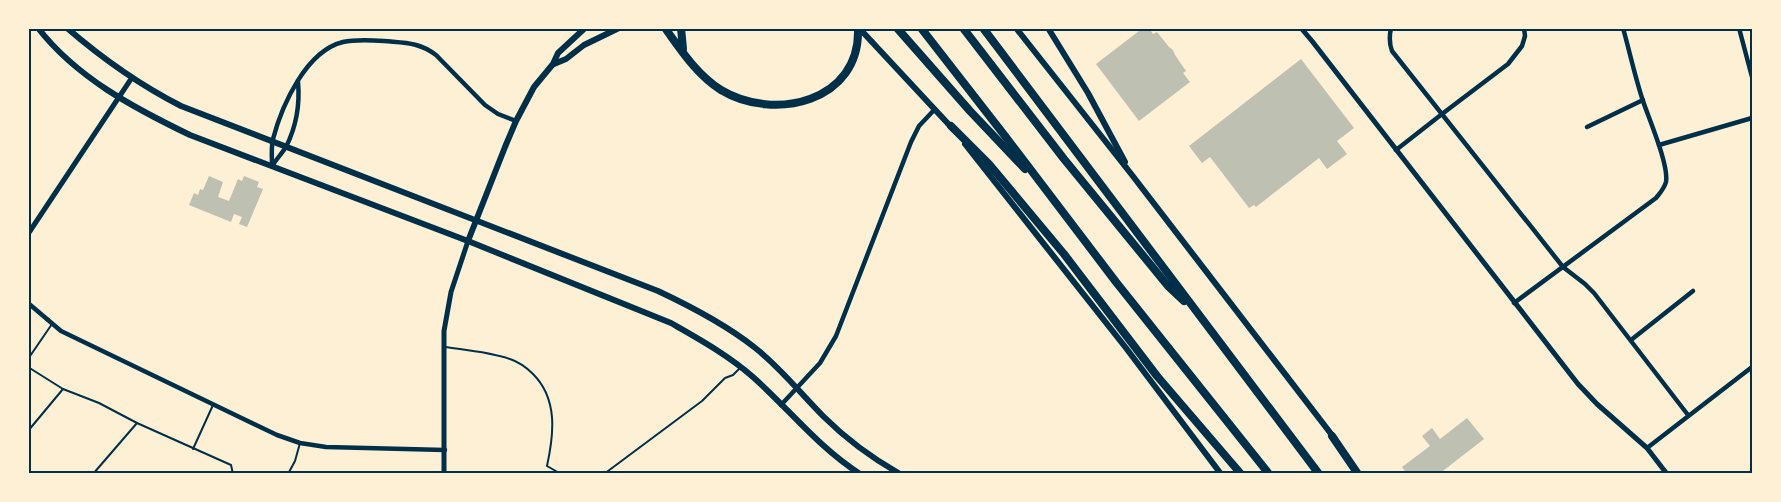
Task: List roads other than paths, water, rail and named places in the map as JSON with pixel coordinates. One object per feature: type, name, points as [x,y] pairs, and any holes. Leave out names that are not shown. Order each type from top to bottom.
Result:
[{"type":"highway","points":[[665,28],[706,79],[736,98],[771,105],[798,103],[813,99],[839,81],[850,67],[857,49],[859,28]]},
{"type":"highway","points":[[681,28],[684,54]]},
{"type":"highway","points":[[897,28],[969,111],[1052,199]]},
{"type":"highway","points":[[921,28],[1116,282],[1269,474]]},
{"type":"highway","points":[[963,28],[1064,159],[1168,286],[1199,314]]},
{"type":"highway","points":[[983,28],[1319,474]]},
{"type":"highway","points":[[951,126],[989,164],[1064,254],[1157,376],[1241,474]]},
{"type":"highway","points":[[1332,436],[1359,474]]},
{"type":"main road","points":[[38,28],[54,47],[118,98],[190,135],[468,241],[671,323],[741,367],[829,452],[860,474]]},
{"type":"main road","points":[[67,28],[131,79],[181,106],[658,291],[685,304],[727,328],[754,347],[842,433],[868,454],[900,474]]},
{"type":"main road","points":[[468,241],[516,121],[534,87],[554,64],[558,53],[585,28]]},
{"type":"main road","points":[[554,64],[566,59],[584,45],[619,28]]},
{"type":"main road","points":[[859,28],[951,126],[1126,348],[1221,474]]},
{"type":"main road","points":[[1016,28],[1332,436]]},
{"type":"main road","points":[[1048,28],[1088,93],[1132,175]]},
{"type":"street","points":[[1301,28],[1578,384],[1647,448],[1667,474]]},
{"type":"street","points":[[1391,28],[1389,44],[1392,51],[1563,267],[1594,293],[1688,415]]},
{"type":"street","points":[[1396,150],[1508,64],[1522,46],[1525,36],[1524,28]]},
{"type":"street","points":[[1514,303],[1656,198],[1665,183],[1666,174],[1659,146],[1642,100],[1623,28]]},
{"type":"street","points":[[1739,28],[1752,77]]},
{"type":"street","points":[[272,166],[273,141],[286,103],[310,63],[325,51],[342,42],[369,40],[417,44],[427,48],[485,105],[498,114],[516,121]]},
{"type":"street","points":[[28,234],[131,79]]},
{"type":"street","points":[[272,166],[286,147],[297,116],[298,82]]},
{"type":"street","points":[[1587,127],[1642,100]]},
{"type":"street","points":[[781,405],[820,363],[836,336],[911,142],[919,126],[935,109]]},
{"type":"street","points":[[1659,146],[1752,118]]},
{"type":"street","points":[[444,474],[443,347],[449,303],[468,241]]},
{"type":"street","points":[[1631,340],[1693,291]]},
{"type":"street","points":[[28,303],[61,331],[277,435],[300,443],[326,447],[445,450]]},
{"type":"street","points":[[1647,448],[1752,367]]},
{"type":"lane","points":[[28,359],[52,324]]},
{"type":"lane","points":[[443,347],[511,359],[525,366],[538,379],[552,406],[552,438],[547,466],[561,474]]},
{"type":"lane","points":[[28,367],[63,389],[99,403],[137,423],[231,465],[233,474]]},
{"type":"lane","points":[[604,474],[702,401],[725,378],[733,375],[741,367]]},
{"type":"lane","points":[[28,431],[63,389]]},
{"type":"lane","points":[[193,449],[213,405]]},
{"type":"lane","points":[[93,474],[137,423]]},
{"type":"lane","points":[[288,474],[295,461],[300,443]]}]
